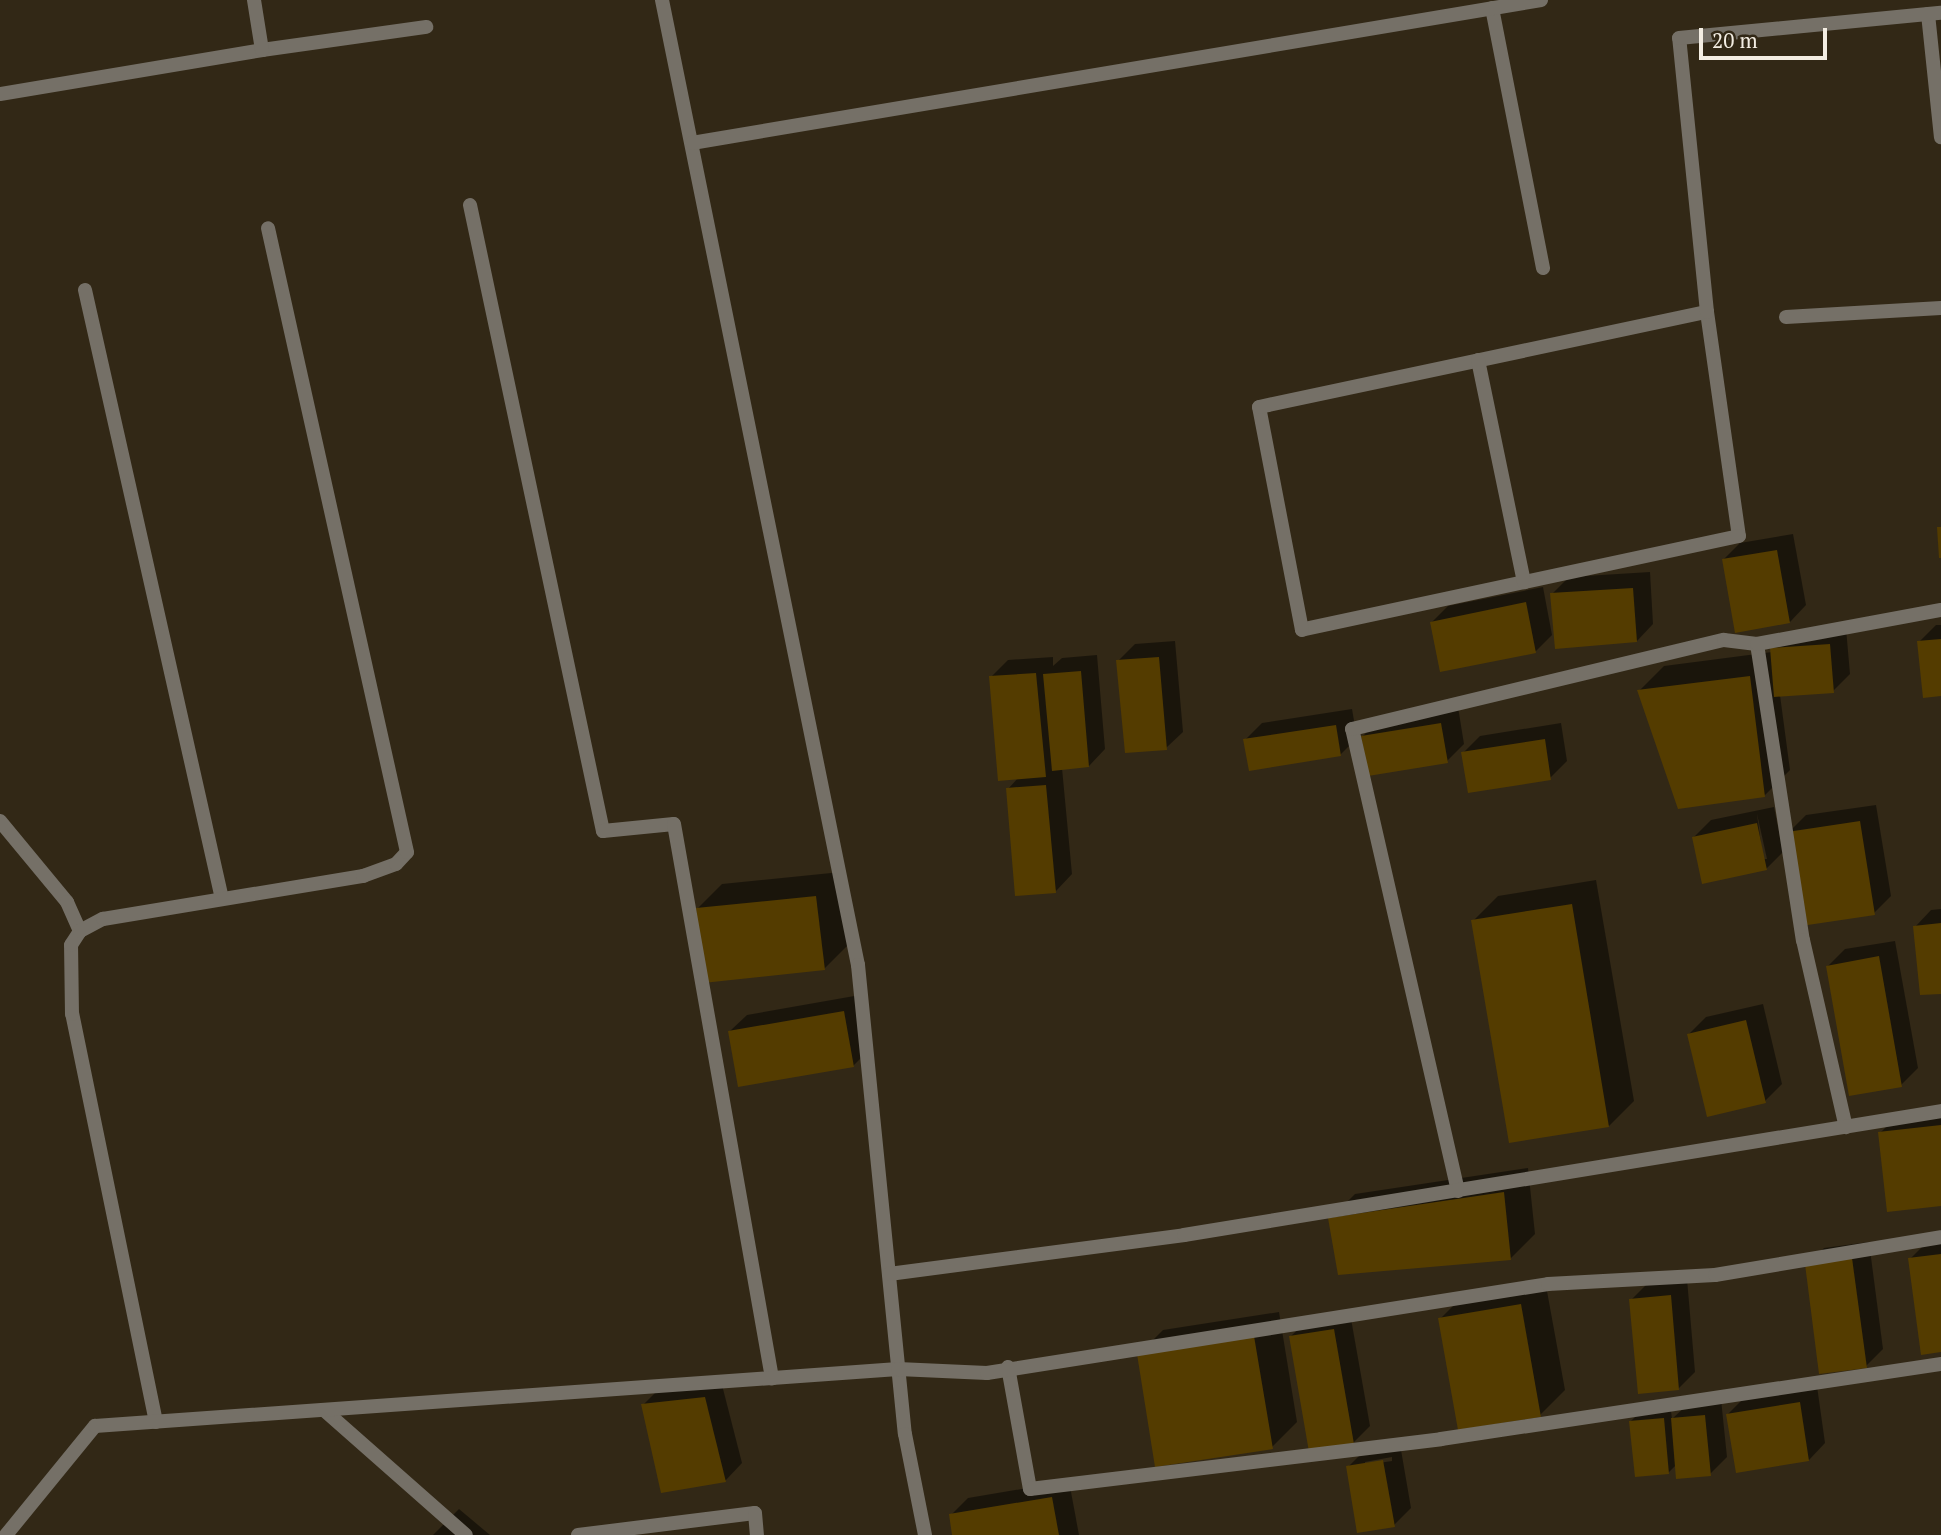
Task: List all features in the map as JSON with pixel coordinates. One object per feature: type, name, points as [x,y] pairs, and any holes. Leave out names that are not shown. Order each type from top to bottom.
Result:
[{"type":"street","points":[[254,0],[262,50]]},
{"type":"street","points":[[662,0],[765,522],[858,965],[905,1434],[925,1535]]},
{"type":"street","points":[[692,143],[1541,0]]},
{"type":"street","points":[[1492,8],[1543,268]]},
{"type":"street","points":[[1707,312],[1259,407],[1303,630],[1739,536],[1707,312],[1679,38],[1935,14],[1941,137]]},
{"type":"street","points":[[0,94],[262,50],[426,27]]},
{"type":"street","points":[[470,205],[603,831],[674,824],[772,1378]]},
{"type":"street","points":[[156,1422],[72,1014],[69,962],[71,945],[80,931],[103,919],[363,876],[396,864],[407,852],[268,228]]},
{"type":"street","points":[[85,290],[222,900]]},
{"type":"street","points":[[1786,317],[1941,308]]},
{"type":"street","points":[[1478,360],[1524,582]]},
{"type":"street","points":[[1458,1191],[1352,729],[1724,640],[1757,644],[1941,610]]},
{"type":"street","points":[[1757,644],[1803,940],[1846,1127]]},
{"type":"street","points":[[0,821],[67,902],[80,931]]},
{"type":"street","points":[[889,1274],[1184,1235],[1941,1111]]},
{"type":"street","points":[[6,1535],[95,1426],[898,1369],[987,1373],[1008,1367],[1548,1284],[1714,1275],[1941,1237]]},
{"type":"street","points":[[1008,1367],[1030,1489],[1441,1439],[1941,1364]]},
{"type":"street","points":[[324,1410],[466,1535]]},
{"type":"street","points":[[578,1535],[755,1513],[757,1535]]},
{"type":"building","points":[[1937,527],[1941,527],[1941,558],[1939,558]]},
{"type":"building","points":[[1777,550],[1790,623],[1735,633],[1722,559]]},
{"type":"building","points":[[1633,588],[1637,642],[1555,649],[1550,593]]},
{"type":"building","points":[[1526,602],[1536,653],[1440,672],[1430,622]]},
{"type":"building","points":[[1941,639],[1941,696],[1923,698],[1917,641]]},
{"type":"building","points":[[1830,644],[1834,693],[1774,697],[1770,648]]},
{"type":"building","points":[[1159,657],[1167,750],[1125,753],[1116,660]]},
{"type":"building","points":[[1081,671],[1089,767],[1052,771],[1043,674]]},
{"type":"building","points":[[1036,673],[1046,777],[998,781],[989,676]]},
{"type":"building","points":[[1750,676],[1765,797],[1678,809],[1637,690]]},
{"type":"building","points":[[1441,723],[1448,763],[1368,776],[1361,736]]},
{"type":"building","points":[[1336,725],[1341,756],[1249,771],[1243,739]]},
{"type":"building","points":[[1545,739],[1551,780],[1468,793],[1461,752]]},
{"type":"building","points":[[1046,785],[1056,893],[1015,896],[1006,788]]},
{"type":"building","points":[[1860,821],[1875,915],[1801,926],[1787,832]]},
{"type":"building","points":[[1757,823],[1767,870],[1702,884],[1692,837]]},
{"type":"building","points":[[816,896],[825,970],[703,983],[696,908]]},
{"type":"building","points":[[1572,904],[1609,1127],[1509,1143],[1471,920]]},
{"type":"building","points":[[1941,923],[1941,994],[1920,995],[1913,926]]},
{"type":"building","points":[[1879,956],[1902,1087],[1849,1096],[1826,966]]},
{"type":"building","points":[[844,1011],[854,1067],[738,1087],[728,1031]]},
{"type":"building","points":[[1746,1020],[1766,1103],[1707,1117],[1687,1034]]},
{"type":"building","points":[[1941,1125],[1941,1206],[1887,1212],[1878,1132]]},
{"type":"building","points":[[1504,1192],[1511,1260],[1338,1275],[1328,1218]]},
{"type":"building","points":[[1941,1254],[1941,1352],[1921,1355],[1908,1258]]},
{"type":"building","points":[[1852,1258],[1867,1368],[1819,1374],[1805,1264]]},
{"type":"building","points":[[1671,1295],[1679,1390],[1638,1394],[1629,1299]]},
{"type":"building","points":[[1521,1304],[1541,1417],[1458,1430],[1438,1318]]},
{"type":"building","points":[[1334,1329],[1354,1444],[1309,1452],[1289,1336]]},
{"type":"building","points":[[1254,1336],[1273,1449],[1155,1467],[1137,1354]]},
{"type":"building","points":[[705,1397],[726,1482],[661,1493],[641,1404]]},
{"type":"building","points":[[1800,1402],[1809,1461],[1736,1473],[1726,1414]]},
{"type":"building","points":[[1705,1415],[1711,1476],[1676,1479],[1671,1418]]},
{"type":"building","points":[[1664,1418],[1669,1474],[1635,1477],[1629,1421]]},
{"type":"building","points":[[1383,1460],[1395,1527],[1357,1533],[1346,1466]]},
{"type":"building","points":[[1052,1497],[1059,1535],[952,1535],[949,1514]]}]
